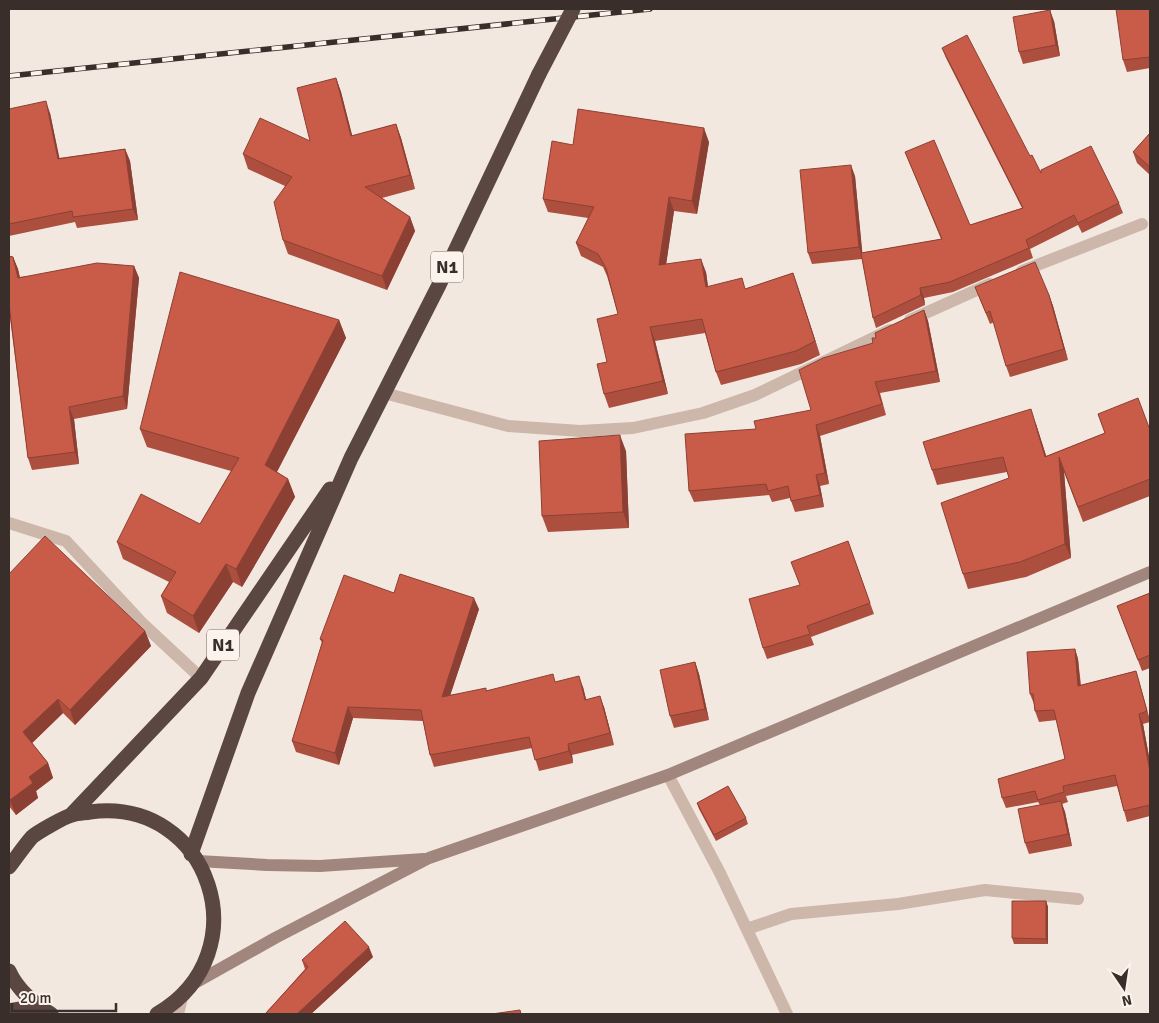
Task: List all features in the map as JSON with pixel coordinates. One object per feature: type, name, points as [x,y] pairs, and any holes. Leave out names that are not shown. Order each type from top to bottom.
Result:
[{"type":"highway","name":"N1","points":[[195,857],[248,693],[351,458],[439,285],[539,74],[573,9]]},
{"type":"highway","name":"N1","points":[[9,867],[33,836],[72,814],[201,678],[351,458]]},
{"type":"highway","name":"N1","points":[[72,814],[108,810],[143,816],[174,834],[195,857],[210,885],[214,910],[213,936],[206,961],[188,989],[173,1005],[157,1014]]},
{"type":"highway","points":[[9,971],[12,979],[46,1012]]},
{"type":"highway","points":[[9,1011],[46,1012]]},
{"type":"street","points":[[384,393],[508,426],[580,432],[633,428],[703,413],[754,395],[942,305],[1142,224]]},
{"type":"street","points":[[9,523],[66,541],[144,624],[201,678]]},
{"type":"street","points":[[178,1014],[188,989],[276,938],[429,858],[668,775],[1150,572]]},
{"type":"street","points":[[668,775],[720,873],[786,1014]]},
{"type":"street","points":[[195,857],[266,865],[320,866],[429,858]]},
{"type":"street","points":[[746,930],[791,914],[898,904],[985,890],[1078,899]]},
{"type":"building","points":[[1116,9],[1150,9],[1150,57],[1123,60]]},
{"type":"building","points":[[1050,10],[1056,45],[1019,52],[1013,17]]},
{"type":"building","points":[[967,35],[1030,156],[1032,155],[1041,173],[1041,170],[1091,146],[1119,203],[1078,223],[1074,215],[1026,240],[1029,248],[950,282],[920,288],[921,295],[873,318],[861,253],[942,239],[905,152],[934,140],[970,225],[1023,208],[942,48]]},
{"type":"building","points":[[336,78],[351,136],[396,124],[410,175],[365,187],[410,217],[382,276],[283,240],[274,202],[292,177],[243,154],[260,118],[310,141],[297,88]]},
{"type":"building","points":[[46,101],[58,159],[125,149],[133,209],[73,217],[72,211],[9,224],[9,109]]},
{"type":"building","points":[[578,109],[704,128],[692,201],[669,197],[659,265],[701,259],[706,287],[742,278],[745,289],[793,273],[815,341],[796,351],[716,372],[702,319],[650,327],[663,381],[604,394],[597,364],[607,362],[597,319],[618,314],[606,268],[598,254],[576,243],[594,207],[543,199],[552,141],[573,145]]},
{"type":"building","points":[[1150,133],[1150,167],[1133,152]]},
{"type":"building","points":[[851,165],[859,247],[808,253],[800,170]]},
{"type":"building","points":[[9,256],[13,257],[18,278],[97,263],[134,266],[123,396],[69,407],[75,452],[28,458],[9,304]]},
{"type":"building","points":[[1035,262],[1049,295],[1064,349],[1006,366],[990,311],[986,313],[975,287]]},
{"type":"building","points":[[180,272],[339,320],[265,465],[288,479],[236,569],[226,564],[193,616],[161,596],[176,572],[117,542],[141,494],[200,524],[239,458],[140,429]]},
{"type":"building","points":[[924,310],[936,371],[875,382],[882,404],[816,425],[825,473],[816,475],[820,495],[791,501],[788,486],[768,491],[766,484],[689,491],[685,434],[756,429],[754,421],[811,410],[799,370],[823,358],[873,343],[872,338],[876,338],[875,333]]},
{"type":"building","points":[[1138,398],[1150,430],[1150,479],[1078,507],[1059,457],[1065,544],[1020,562],[963,574],[941,503],[1009,478],[1003,457],[932,470],[923,442],[1031,409],[1045,457],[1105,433],[1098,414]]},
{"type":"building","points":[[620,435],[623,512],[542,516],[539,441]]},
{"type":"building","points":[[45,536],[145,631],[70,710],[58,699],[23,732],[48,763],[29,777],[33,783],[10,800],[9,574]]},
{"type":"building","points":[[848,541],[870,603],[807,626],[810,634],[763,648],[749,599],[800,585],[791,562]]},
{"type":"building","points":[[400,574],[474,598],[442,697],[486,688],[486,691],[553,674],[555,682],[579,676],[585,700],[600,696],[610,733],[568,744],[569,751],[535,760],[529,737],[430,755],[421,710],[348,707],[335,753],[292,741],[323,640],[320,639],[344,575],[394,593]]},
{"type":"building","points":[[1150,593],[1150,655],[1138,660],[1117,606]]},
{"type":"building","points":[[1075,649],[1078,686],[1136,671],[1147,711],[1139,714],[1150,771],[1150,805],[1124,811],[1115,775],[1063,786],[1064,792],[1038,800],[1035,791],[1002,798],[998,779],[1065,759],[1054,710],[1035,711],[1033,694],[1030,694],[1027,652]]},
{"type":"building","points":[[695,662],[705,709],[670,716],[660,670]]},
{"type":"building","points":[[728,786],[746,818],[714,835],[697,803]]},
{"type":"building","points":[[1061,801],[1068,834],[1025,843],[1018,809]]},
{"type":"building","points":[[1012,901],[1046,901],[1046,939],[1012,938]]},
{"type":"building","points":[[345,921],[369,947],[297,1014],[265,1014],[308,967],[302,960]]},
{"type":"building","points":[[520,1010],[521,1014],[492,1014]]},
{"type":"railway","points":[[9,76],[650,9]]}]
